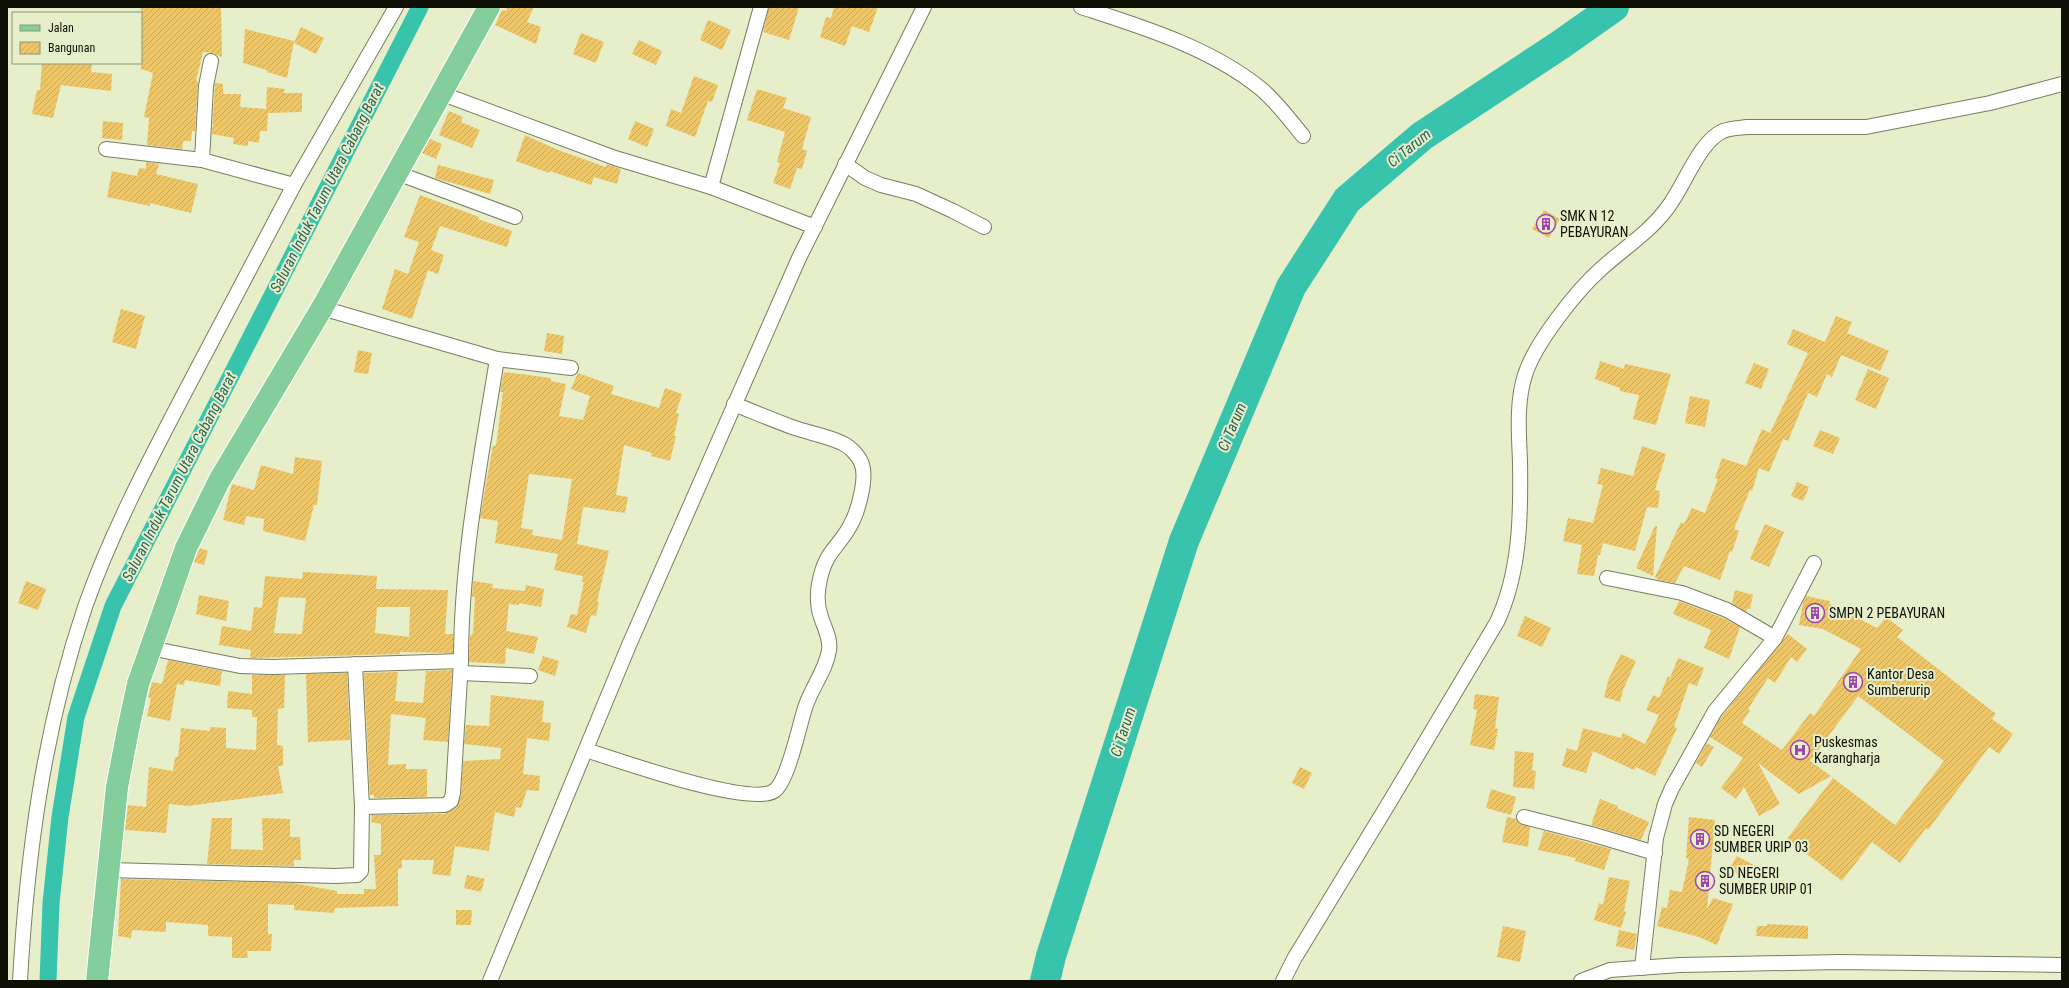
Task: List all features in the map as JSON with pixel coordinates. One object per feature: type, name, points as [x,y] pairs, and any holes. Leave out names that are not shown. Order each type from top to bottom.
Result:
[{"type":"main road","points":[[97,981],[117,787],[138,684],[186,548],[216,488],[322,308],[440,94],[490,7]]},
{"type":"street","points":[[20,981],[25,894],[43,766],[65,673],[86,605],[128,502],[294,185],[396,7]]},
{"type":"street","points":[[711,187],[761,7]]},
{"type":"street","points":[[490,981],[629,645],[734,404],[845,164],[924,7]]},
{"type":"street","points":[[1081,7],[1143,27],[1241,74],[1261,89],[1303,136]]},
{"type":"street","points":[[202,160],[206,86],[211,61]]},
{"type":"street","points":[[1283,981],[1294,960],[1493,629],[1506,603],[1515,567],[1517,546],[1520,474],[1519,409],[1522,388],[1525,374],[1534,356],[1566,306],[1601,269],[1663,214],[1674,201],[1702,151],[1722,132],[1732,128],[1747,127],[1866,127],[1990,103],[2062,84]]},
{"type":"street","points":[[440,94],[615,158],[711,187],[815,227]]},
{"type":"street","points":[[106,149],[202,160],[294,185]]},
{"type":"street","points":[[845,164],[865,178],[881,185],[916,194],[984,227]]},
{"type":"street","points":[[397,173],[515,217]]},
{"type":"street","points":[[322,308],[497,359],[571,368]]},
{"type":"street","points":[[362,807],[444,805],[451,802],[453,793],[469,530],[488,404],[497,359]]},
{"type":"street","points":[[586,750],[679,780],[750,795],[773,792],[781,784],[787,769],[806,702],[827,660],[830,648],[827,633],[820,615],[818,598],[820,581],[830,551],[850,525],[863,488],[864,474],[862,463],[857,454],[844,443],[792,427],[734,404]]},
{"type":"street","points":[[1642,968],[1655,853],[1665,804],[1672,788],[1716,711],[1774,638],[1814,563]]},
{"type":"street","points":[[1607,578],[1682,593],[1727,610],[1774,638]]},
{"type":"street","points":[[150,648],[240,666],[355,664],[461,667],[530,676]]},
{"type":"street","points":[[109,870],[335,876],[357,875],[361,871],[362,807],[355,664]]},
{"type":"street","points":[[1524,817],[1591,834],[1655,853]]},
{"type":"street","points":[[1581,981],[1610,970],[1680,965],[1839,962],[2062,965]]},
{"type":"building","points":[[141,7],[221,7],[222,57],[213,53],[203,52],[196,81],[198,81],[195,131],[192,131],[191,141],[183,141],[182,149],[147,145],[149,118],[144,117],[153,73],[141,69]]},
{"type":"building","points":[[508,7],[534,7],[527,22],[541,27],[536,44],[495,25],[502,10],[506,11]]},
{"type":"building","points":[[769,7],[799,7],[789,40],[763,32]]},
{"type":"building","points":[[834,7],[878,7],[869,32],[852,26],[845,46],[820,37],[826,17],[831,18]]},
{"type":"building","points":[[708,20],[731,30],[722,50],[700,40]]},
{"type":"building","points":[[301,27],[324,38],[316,54],[294,43]]},
{"type":"building","points":[[245,29],[294,41],[287,78],[243,63]]},
{"type":"building","points":[[581,33],[604,42],[596,63],[573,54]]},
{"type":"building","points":[[639,40],[662,51],[656,65],[632,54]]},
{"type":"building","points":[[42,64],[92,64],[91,72],[112,74],[111,91],[61,85],[53,118],[32,114],[37,90],[40,90]]},
{"type":"building","points":[[694,76],[718,85],[712,102],[708,101],[695,137],[666,126],[671,109],[681,113]]},
{"type":"building","points":[[215,83],[223,84],[223,94],[241,94],[240,107],[266,109],[267,87],[285,89],[284,93],[302,93],[302,112],[268,113],[267,131],[260,131],[259,143],[248,141],[248,146],[233,144],[234,138],[212,134]]},
{"type":"building","points":[[757,89],[787,98],[783,108],[811,117],[802,149],[807,151],[802,169],[797,168],[790,189],[773,183],[780,163],[777,162],[785,132],[747,120]]},
{"type":"building","points":[[449,111],[463,117],[461,122],[480,130],[472,148],[439,135]]},
{"type":"building","points":[[103,121],[123,123],[122,140],[102,138]]},
{"type":"building","points":[[635,121],[654,129],[647,147],[628,139]]},
{"type":"building","points":[[525,135],[558,150],[606,167],[607,164],[621,169],[617,184],[594,177],[591,185],[550,171],[549,173],[516,161]]},
{"type":"building","points":[[430,139],[442,144],[436,159],[422,153]]},
{"type":"building","points":[[146,162],[159,164],[156,174],[198,184],[191,213],[150,203],[150,206],[107,197],[112,171],[137,176],[139,168],[146,169]]},
{"type":"building","points":[[438,165],[494,180],[490,194],[435,178]]},
{"type":"building","points":[[420,195],[479,217],[478,219],[512,231],[507,247],[440,226],[431,250],[444,255],[438,274],[428,270],[412,319],[382,309],[395,269],[408,274],[419,242],[404,237]]},
{"type":"building","name":"SMK N 12 PEBAYURAN","points":[[1544,210],[1560,219],[1549,238],[1532,229]]},
{"type":"building","points":[[121,309],[145,316],[136,349],[112,342]]},
{"type":"building","points":[[1836,316],[1852,322],[1847,333],[1889,351],[1880,371],[1841,355],[1832,377],[1827,374],[1817,397],[1808,393],[1788,441],[1783,439],[1769,472],[1759,468],[1752,491],[1750,490],[1734,529],[1739,531],[1720,580],[1684,566],[1675,583],[1659,580],[1655,577],[1681,522],[1684,524],[1692,508],[1705,513],[1718,479],[1715,478],[1722,458],[1746,466],[1762,429],[1770,433],[1808,353],[1787,344],[1793,329],[1825,342]]},
{"type":"building","points":[[547,333],[564,336],[562,354],[544,351]]},
{"type":"building","points":[[358,350],[372,353],[368,374],[354,372]]},
{"type":"building","points":[[1600,361],[1624,369],[1625,364],[1671,374],[1656,425],[1633,419],[1639,395],[1620,391],[1620,388],[1595,379]]},
{"type":"building","points":[[1754,363],[1769,369],[1761,389],[1745,383]]},
{"type":"building","points":[[1868,369],[1889,378],[1876,409],[1855,400]]},
{"type":"building","points":[[504,372],[551,378],[551,381],[566,384],[559,416],[583,420],[590,396],[571,389],[578,373],[614,386],[611,394],[659,408],[665,388],[682,394],[676,413],[679,414],[670,461],[651,456],[652,453],[624,445],[616,495],[628,497],[625,513],[585,507],[583,508],[577,544],[609,551],[597,602],[599,602],[596,616],[591,615],[586,633],[567,627],[571,614],[577,615],[584,582],[582,582],[583,576],[554,570],[558,554],[495,543],[498,521],[480,518],[493,445],[496,446],[503,392],[500,392]],"holes":[[[529,474],[572,479],[562,540],[532,535],[533,530],[521,528]]]},
{"type":"building","points":[[1690,396],[1710,400],[1705,427],[1685,423]]},
{"type":"building","points":[[1820,430],[1840,438],[1833,454],[1813,446]]},
{"type":"building","points":[[1642,446],[1666,454],[1655,490],[1660,491],[1658,508],[1647,507],[1635,551],[1603,543],[1600,555],[1598,555],[1594,576],[1577,574],[1582,545],[1563,541],[1568,518],[1593,523],[1603,485],[1597,484],[1601,468],[1633,476]]},
{"type":"building","points":[[295,457],[322,461],[317,505],[314,505],[305,541],[263,531],[264,519],[246,516],[244,525],[223,520],[232,484],[254,490],[261,465],[293,474]]},
{"type":"building","points":[[1797,482],[1809,487],[1803,501],[1791,496]]},
{"type":"building","points":[[1765,524],[1784,532],[1769,567],[1750,559]]},
{"type":"building","points":[[1655,526],[1657,526],[1653,576],[1636,568]]},
{"type":"building","points":[[200,548],[208,551],[204,565],[194,562]]},
{"type":"building","points":[[303,572],[377,576],[376,589],[448,590],[445,634],[453,634],[453,653],[400,652],[400,654],[252,658],[250,657],[251,650],[219,645],[222,626],[251,631],[254,607],[262,608],[265,576],[302,579]],"holes":[[[279,597],[306,598],[302,634],[274,633]],[[377,607],[410,607],[409,637],[375,633]]]},
{"type":"building","points":[[26,581],[46,589],[38,610],[18,603]]},
{"type":"building","points":[[473,581],[493,584],[492,588],[525,591],[526,585],[544,589],[541,607],[519,603],[519,605],[509,604],[506,631],[538,637],[534,654],[506,648],[505,664],[469,662],[470,636],[473,633],[475,597],[472,597]]},
{"type":"building","points":[[1735,590],[1753,595],[1750,609],[1748,608],[1746,612],[1732,603]]},
{"type":"building","points":[[199,595],[229,601],[226,621],[196,614]]},
{"type":"building","points":[[1806,596],[1830,601],[1830,604],[1877,628],[1886,617],[1903,630],[1897,637],[1996,714],[1992,719],[2013,734],[1999,754],[1989,747],[1928,830],[1926,828],[1900,863],[1872,842],[1842,881],[1787,839],[1833,778],[1895,825],[1944,761],[1858,696],[1810,761],[1831,776],[1799,794],[1758,763],[1780,804],[1759,816],[1744,787],[1736,799],[1721,788],[1743,758],[1710,737],[1722,716],[1788,634],[1807,649],[1797,662],[1791,657],[1775,683],[1768,678],[1748,709],[1750,710],[1742,723],[1782,750],[1810,713],[1814,716],[1861,649],[1823,629],[1799,625],[1803,603]]},
{"type":"building","points":[[1679,601],[1723,618],[1740,627],[1729,659],[1704,648],[1711,630],[1673,614]]},
{"type":"building","points":[[1525,616],[1551,628],[1542,647],[1517,636]]},
{"type":"building","points":[[1621,654],[1636,661],[1623,690],[1620,702],[1604,697],[1609,678]]},
{"type":"building","points":[[543,656],[559,661],[555,676],[538,670]]},
{"type":"building","points":[[1678,658],[1704,668],[1697,686],[1689,683],[1674,727],[1677,728],[1655,776],[1636,767],[1634,770],[1593,751],[1586,773],[1562,766],[1567,748],[1577,751],[1583,728],[1621,738],[1623,733],[1645,744],[1659,715],[1646,710],[1653,695],[1659,698],[1668,676],[1670,678]]},
{"type":"building","points":[[168,660],[222,671],[220,686],[185,680],[184,685],[177,684],[170,721],[147,716],[151,698],[148,697],[152,682],[162,684]]},
{"type":"building","points":[[452,670],[448,742],[423,740],[426,718],[391,714],[388,765],[406,764],[406,769],[427,769],[427,797],[374,798],[374,795],[370,795],[364,673],[398,672],[395,701],[423,703],[426,671]]},
{"type":"building","points":[[347,673],[350,740],[308,742],[306,674]]},
{"type":"building","points":[[252,675],[285,675],[284,708],[278,709],[277,745],[283,746],[283,766],[278,766],[283,793],[188,806],[169,804],[166,833],[125,830],[128,805],[146,807],[149,767],[173,771],[175,757],[178,757],[181,728],[210,731],[210,727],[226,728],[226,748],[256,750],[257,717],[252,717],[252,710],[227,708],[228,691],[252,694]]},
{"type":"building","points":[[1475,694],[1499,697],[1495,728],[1498,729],[1494,750],[1470,745],[1477,710],[1473,709]]},
{"type":"building","points":[[491,695],[544,701],[542,722],[551,723],[549,741],[527,738],[523,774],[540,776],[539,791],[527,790],[521,808],[516,807],[514,817],[495,812],[489,851],[455,846],[450,876],[432,874],[434,860],[402,860],[402,868],[398,869],[398,906],[335,908],[334,913],[294,910],[294,905],[268,904],[268,934],[272,934],[271,951],[247,951],[248,958],[232,958],[232,937],[208,936],[208,925],[166,922],[166,932],[132,930],[131,938],[118,936],[121,879],[293,883],[337,891],[337,894],[364,894],[364,889],[376,889],[374,855],[381,855],[381,824],[371,822],[372,815],[445,814],[456,808],[461,795],[463,761],[500,759],[501,748],[464,744],[466,725],[489,726]]},
{"type":"building","points":[[1707,743],[1714,747],[1702,767],[1696,763]]},
{"type":"building","points":[[1515,751],[1534,753],[1532,770],[1536,771],[1534,789],[1513,787]]},
{"type":"building","points":[[1300,767],[1312,773],[1304,789],[1292,783]]},
{"type":"building","points":[[1491,789],[1516,797],[1511,815],[1486,808]]},
{"type":"building","points":[[1600,799],[1618,806],[1617,808],[1649,822],[1641,840],[1591,825]]},
{"type":"building","points":[[1507,817],[1516,819],[1518,823],[1530,827],[1528,847],[1502,842]]},
{"type":"building","points":[[1689,817],[1715,820],[1707,909],[1713,898],[1733,904],[1717,945],[1699,937],[1657,926],[1662,907],[1667,908],[1670,890],[1682,892],[1689,859],[1686,858]]},
{"type":"building","points":[[212,818],[232,818],[231,849],[263,850],[262,818],[290,819],[290,837],[300,837],[301,860],[294,860],[294,866],[207,864]]},
{"type":"building","points":[[1544,831],[1611,849],[1604,870],[1575,861],[1576,858],[1538,850]]},
{"type":"building","points":[[1737,856],[1756,866],[1748,880],[1729,869]]},
{"type":"building","points":[[467,875],[485,879],[481,892],[464,888]]},
{"type":"building","points":[[1609,877],[1630,881],[1624,911],[1626,912],[1621,928],[1594,920],[1599,903],[1603,905]]},
{"type":"building","points":[[456,910],[472,910],[471,925],[456,925]]},
{"type":"building","points":[[1767,924],[1808,926],[1808,939],[1756,936],[1757,926],[1767,926]]},
{"type":"building","points":[[1503,926],[1526,931],[1520,962],[1497,957]]},
{"type":"building","points":[[1619,930],[1637,934],[1634,950],[1616,946]]},
{"type":"waterway","name":"Saluran Induk Tarum Utara Cabang Barat","points":[[48,981],[51,903],[60,817],[76,717],[113,606],[420,7]]},
{"type":"waterway","name":"Ci Tarum","points":[[1045,981],[1051,956],[1184,541],[1291,287],[1347,200],[1422,136],[1560,45],[1614,7]]},
{"type":"place","name":"SMK N 12 PEBAYURAN","points":[[1546,224]]},
{"type":"place","name":"SMPN 2 PEBAYURAN","points":[[1815,613]]},
{"type":"place","name":"Kantor Desa Sumberurip","points":[[1853,682]]},
{"type":"place","name":"Puskesmas Karangharja","points":[[1800,750]]},
{"type":"place","name":"SD NEGERI SUMBER URIP 03","points":[[1700,839]]},
{"type":"place","name":"SD NEGERI SUMBER URIP 01","points":[[1705,881]]}]
